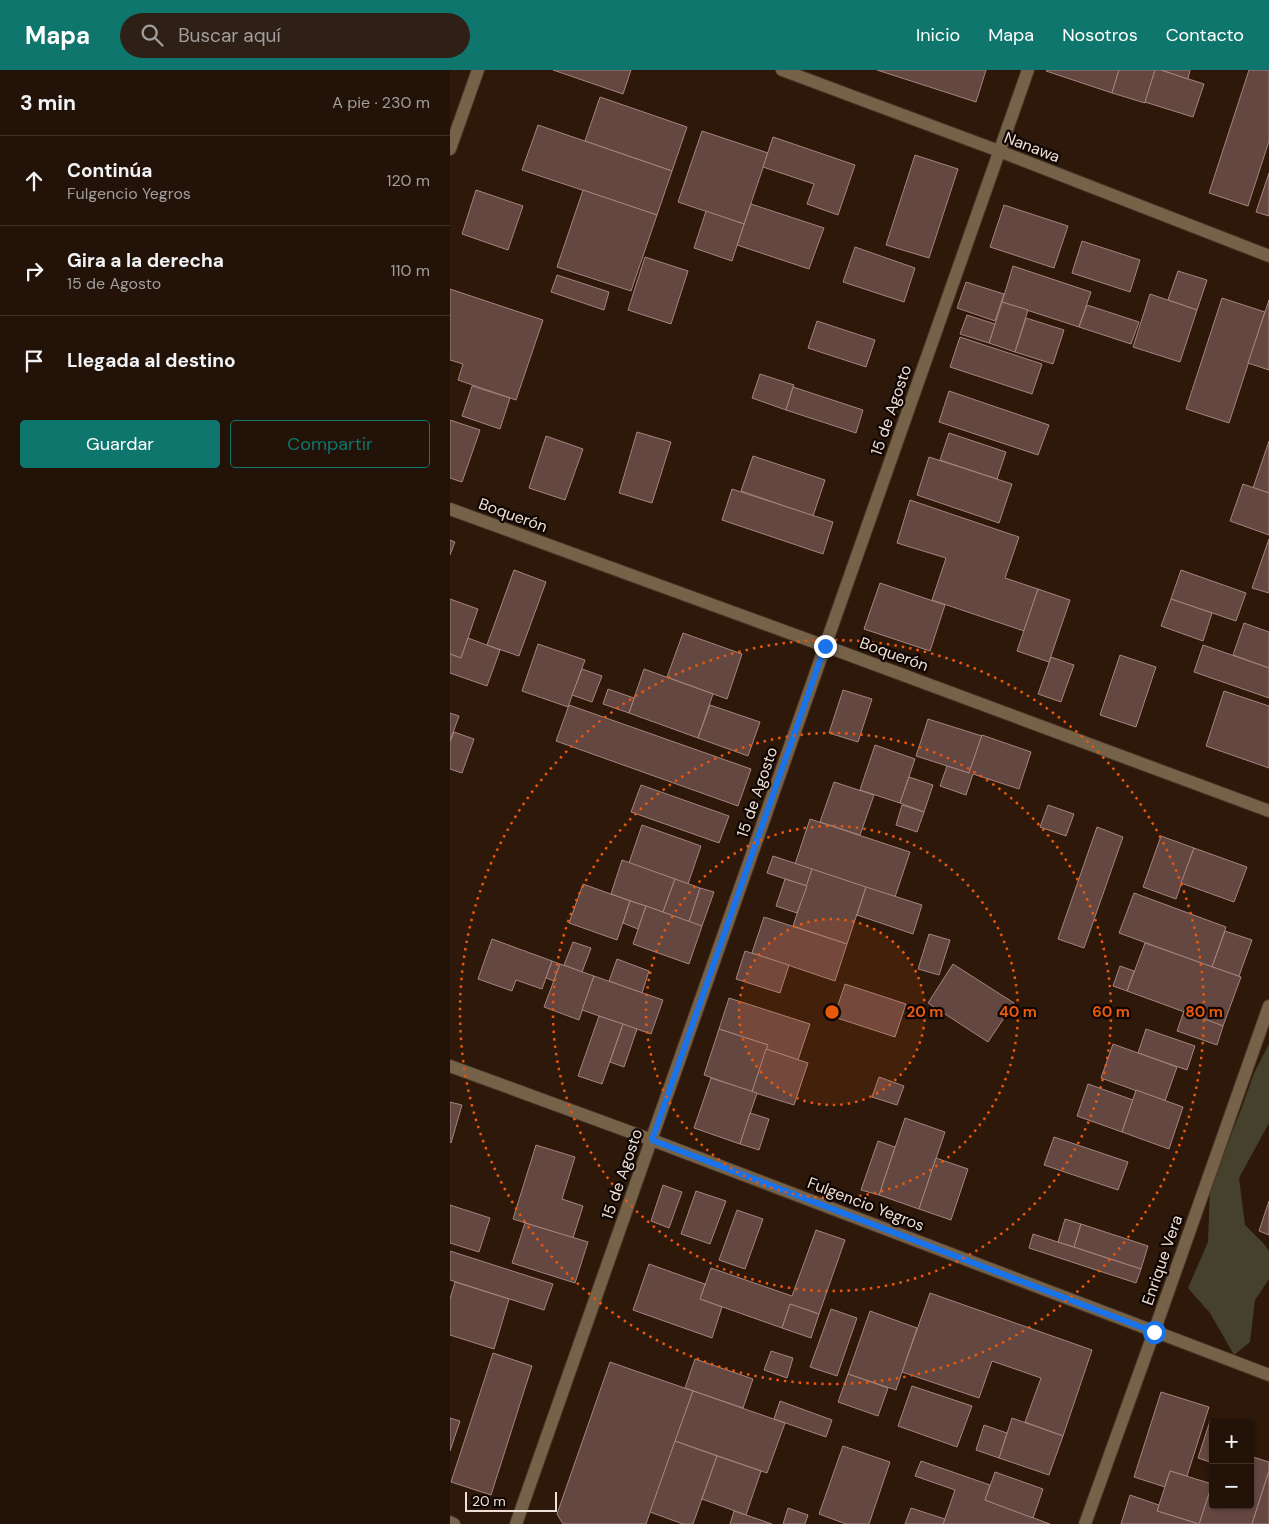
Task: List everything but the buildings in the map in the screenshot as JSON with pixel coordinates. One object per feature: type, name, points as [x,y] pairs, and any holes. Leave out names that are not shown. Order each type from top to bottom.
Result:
[{"type":"street","points":[[450,149],[478,70]]},
{"type":"street","name":"Nanawa","points":[[782,70],[999,151],[1269,256]]},
{"type":"street","name":"15 de Agosto","points":[[516,1524],[1028,70]]},
{"type":"street","name":"Boquerón","points":[[450,509],[1269,811]]},
{"type":"street","name":"Enrique Vera","points":[[1085,1524],[1269,1006]]},
{"type":"street","name":"Fulgencio Yegros","points":[[450,1066],[652,1140],[1269,1375]]},
{"type":"street","points":[[450,1522],[454,1524]]},
{"type":"shaded area","points":[[1269,1044],[1269,1123],[1239,1178],[1245,1225],[1269,1251],[1269,1279],[1255,1300],[1250,1342],[1234,1355],[1210,1313],[1188,1288],[1208,1242],[1210,1188],[1254,1073]]},
{"type":"route","points":[[825,646],[652,1140],[1154,1332]]}]
